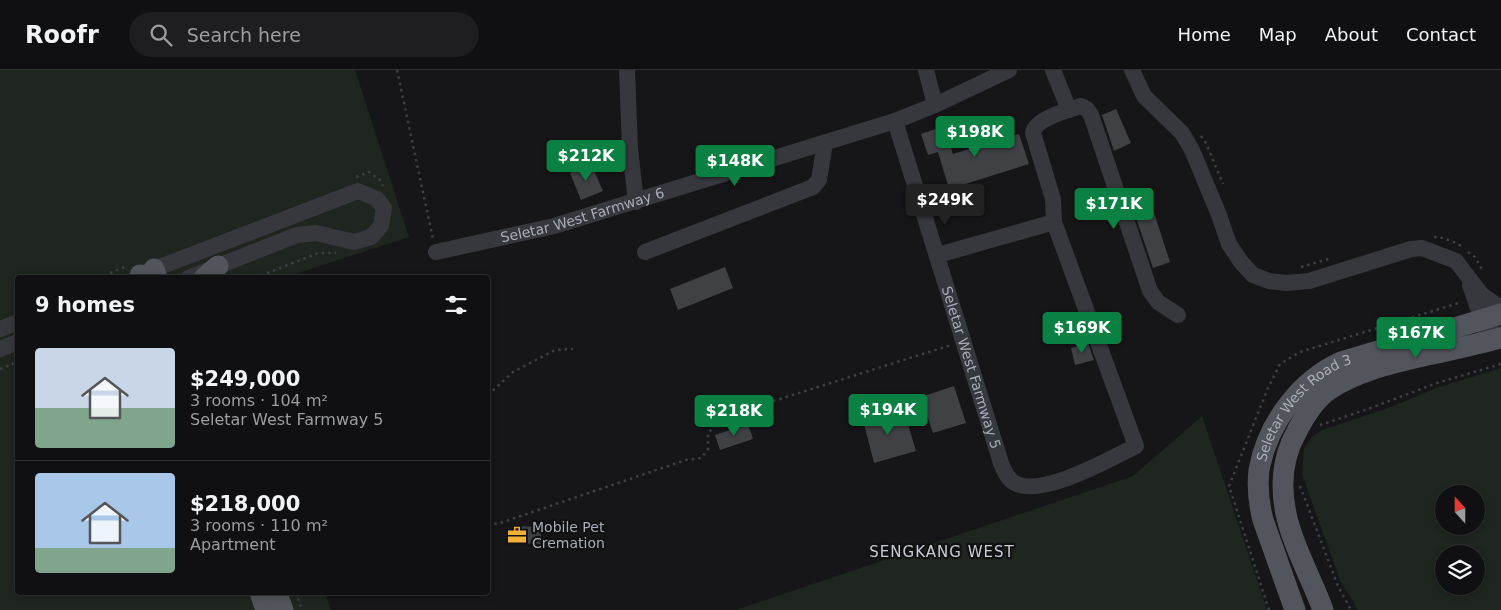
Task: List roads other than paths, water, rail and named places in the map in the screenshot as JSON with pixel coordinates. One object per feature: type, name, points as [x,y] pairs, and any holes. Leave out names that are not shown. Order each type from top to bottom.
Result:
[{"type":"main road","name":"Seletar West Road 3","points":[[1295,610],[1262,520],[1259,506],[1259,470],[1266,445],[1280,416],[1304,388],[1330,367],[1341,362],[1491,317]]},
{"type":"main road","name":"Seletar West Road 3","points":[[1322,608],[1288,522],[1283,484],[1284,462],[1293,438],[1306,414],[1329,390],[1355,375],[1401,361],[1501,337]]},
{"type":"main road","points":[[261,595],[266,610]]},
{"type":"main road","points":[[277,595],[283,610]]},
{"type":"street","points":[[626,70],[630,149],[636,202]]},
{"type":"street","points":[[926,70],[935,105]]},
{"type":"street","name":"Seletar West Farmway 6","points":[[436,252],[554,226],[825,143],[894,121],[935,105],[1009,70]]},
{"type":"street","points":[[1053,70],[1069,110]]},
{"type":"street","points":[[1132,70],[1144,96],[1182,134],[1192,150],[1209,188],[1230,244],[1241,262],[1253,275],[1269,281],[1287,283],[1309,280],[1411,249],[1422,248],[1456,261],[1461,265],[1468,278],[1482,295],[1501,308]]},
{"type":"street","points":[[938,255],[1054,222],[1053,199],[1033,133],[1034,128],[1038,124],[1081,106],[1087,109],[1091,115],[1150,291],[1158,302],[1178,315]]},
{"type":"street","name":"Seletar West Farmway 5","points":[[894,121],[938,255],[1006,477],[1014,484],[1038,487],[1086,471],[1136,446],[1054,222]]},
{"type":"street","points":[[645,252],[813,186],[819,180],[825,143]]},
{"type":"street","points":[[145,275],[358,191],[377,199],[384,208],[381,226],[372,237],[354,242],[316,233],[297,235],[211,272]]},
{"type":"street","points":[[1468,278],[1474,298],[1491,317],[1486,332],[1501,337]]},
{"type":"street","points":[[0,329],[15,323]]},
{"type":"street","points":[[0,349],[15,343]]},
{"type":"place","name":"Mobile Pet Cremation","points":[[517,535]]},
{"type":"district","name":"SENGKANG WEST","points":[[942,552]]}]
